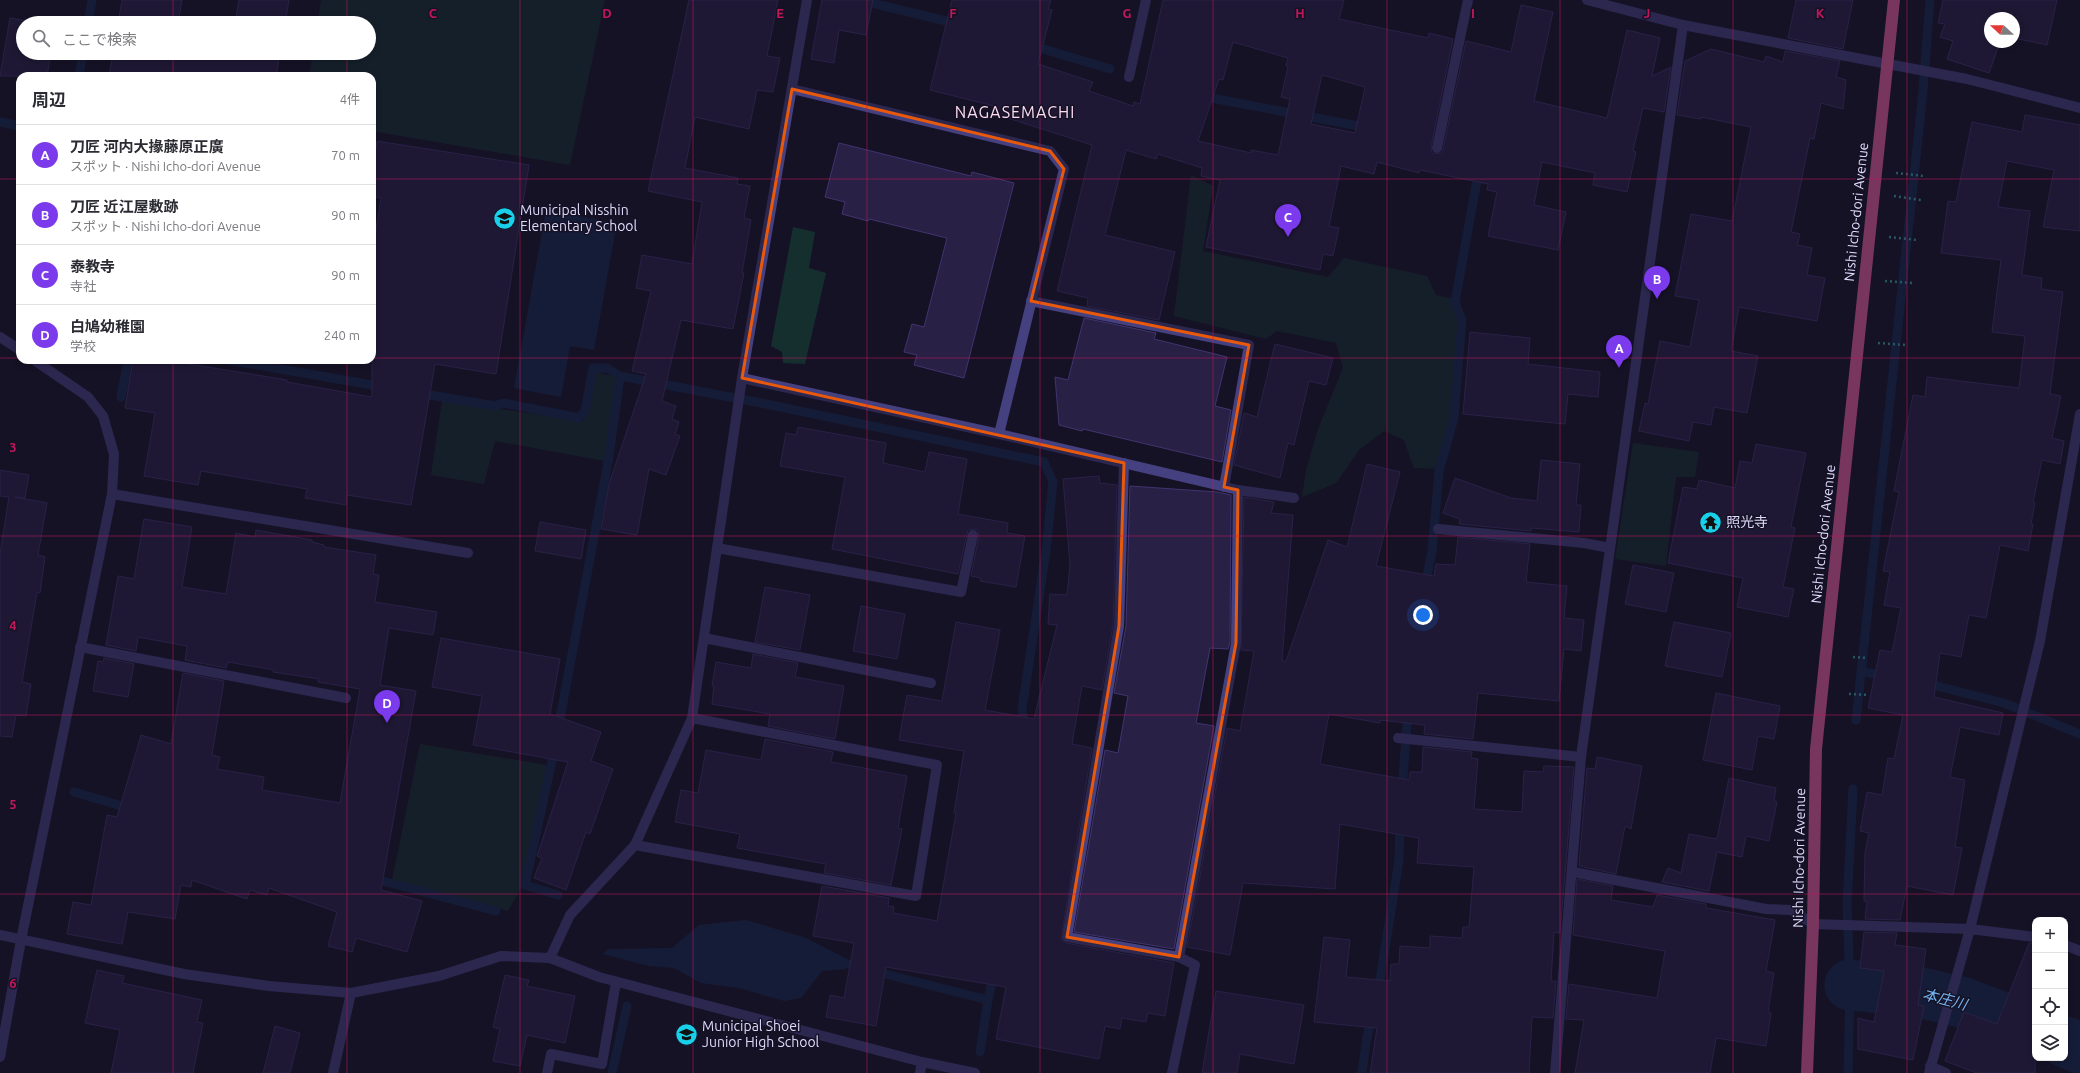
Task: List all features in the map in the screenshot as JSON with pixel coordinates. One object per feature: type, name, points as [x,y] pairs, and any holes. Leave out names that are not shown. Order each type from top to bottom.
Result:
[{"type":"highway","name":"Nishi Icho-dori Avenue","points":[[1807,1073],[1813,924],[1816,749],[1894,0]]},
{"type":"street","points":[[550,958],[570,915],[634,846],[692,718],[742,383],[808,0]]},
{"type":"street","points":[[1129,77],[1146,0]]},
{"type":"street","points":[[1438,144],[1468,0]]},
{"type":"street","points":[[1587,0],[1683,25],[1967,80],[2080,108]]},
{"type":"street","points":[[1556,1073],[1581,757],[1683,25]]},
{"type":"street","points":[[792,88],[1050,151],[1064,168],[999,434]]},
{"type":"street","points":[[1031,301],[1249,345],[1224,487]]},
{"type":"street","points":[[0,337],[16,347]]},
{"type":"street","points":[[0,1057],[21,940],[112,494],[114,454],[103,416],[88,397],[40,364]]},
{"type":"street","points":[[742,383],[999,434],[1238,490],[1294,498]]},
{"type":"street","points":[[1946,1073],[1930,1070],[1970,929],[2040,641],[2080,414]]},
{"type":"street","points":[[1124,463],[1119,626],[1066,937],[1179,957],[1195,966],[1172,1073]]},
{"type":"street","points":[[1179,957],[1236,643],[1238,490]]},
{"type":"street","points":[[112,494],[468,553]]},
{"type":"street","points":[[1438,529],[1584,543],[1610,548]]},
{"type":"street","points":[[717,548],[961,592],[973,535]]},
{"type":"street","points":[[704,638],[931,683]]},
{"type":"street","points":[[80,647],[346,698]]},
{"type":"street","points":[[634,846],[916,896],[937,765],[692,718]]},
{"type":"street","points":[[1398,738],[1581,757]]},
{"type":"street","points":[[1572,872],[1766,909],[1791,910],[1813,924],[1970,929],[2032,937]]},
{"type":"street","points":[[0,935],[184,974],[269,986],[351,993],[440,976],[501,956],[550,958],[616,982],[922,1062],[975,1073]]},
{"type":"street","points":[[2068,946],[2080,951]]},
{"type":"street","points":[[547,1073],[551,1054],[602,1064],[616,982]]},
{"type":"street","points":[[333,1073],[351,993]]},
{"type":"street","points":[[920,1073],[922,1062]]},
{"type":"path","points":[[1876,170],[1924,176]]},
{"type":"path","points":[[1874,192],[1898,198],[1921,200]]},
{"type":"path","points":[[1893,237],[1917,240]]},
{"type":"path","points":[[1864,278],[1912,283]]},
{"type":"path","points":[[1854,657],[1867,658]]},
{"type":"path","points":[[1849,694],[1869,695]]},
{"type":"highlighted area","points":[[792,89],[1050,151],[1064,169],[1031,301],[1249,345],[1224,487],[1238,490],[1236,643],[1179,957],[1067,937],[1119,626],[1124,463],[742,378]]},
{"type":"green space","points":[[321,0],[605,0],[570,165],[376,132],[376,72],[310,72],[312,60],[376,60],[376,16],[319,16]]},
{"type":"green space","points":[[1191,175],[1213,186],[1203,251],[1328,277],[1344,258],[1427,276],[1436,295],[1458,300],[1463,319],[1457,416],[1442,469],[1414,468],[1404,440],[1384,431],[1359,450],[1336,483],[1302,497],[1306,470],[1318,429],[1343,368],[1336,343],[1277,331],[1266,339],[1174,316]]},
{"type":"green space","points":[[793,227],[815,232],[809,268],[826,273],[805,364],[783,363],[782,352],[771,346]]},
{"type":"green space","points":[[596,372],[616,377],[605,461],[495,441],[484,484],[431,475],[442,401],[584,421]]},
{"type":"green space","points":[[1633,443],[1699,452],[1695,477],[1676,477],[1666,566],[1615,559]]},
{"type":"green space","points":[[420,744],[547,765],[521,888],[508,911],[392,880]]},
{"type":"water","points":[[546,210],[617,223],[594,350],[570,346],[561,397],[514,388]]},
{"type":"water","points":[[746,920],[806,938],[845,958],[845,969],[822,971],[801,998],[784,1001],[739,988],[701,983],[674,968],[649,966],[603,954],[608,949],[672,948],[699,925]]},
{"type":"building","points":[[122,0],[182,0],[179,16],[119,16]]},
{"type":"building","points":[[239,0],[289,0],[286,16],[236,16]]},
{"type":"building","points":[[689,0],[778,0],[767,56],[780,58],[773,92],[757,90],[749,129],[695,117],[685,168],[738,178],[737,184],[750,186],[744,218],[751,220],[742,273],[744,273],[733,329],[681,320],[662,401],[676,406],[672,419],[679,422],[675,434],[680,436],[666,475],[649,469],[637,535],[601,529],[609,484],[646,374],[632,371],[651,291],[636,288],[642,255],[692,264],[702,202],[648,191]]},
{"type":"building","points":[[822,0],[873,0],[866,35],[839,30],[834,63],[811,59]]},
{"type":"building","points":[[952,0],[1051,0],[1048,9],[1052,10],[1038,64],[1093,82],[1089,91],[1133,106],[1134,102],[1140,104],[1163,0],[1344,0],[1339,19],[1428,38],[1429,33],[1453,39],[1431,147],[1432,153],[1436,154],[1442,153],[1466,41],[1511,52],[1521,5],[1553,12],[1534,101],[1607,118],[1627,30],[1660,38],[1652,76],[1671,67],[1664,112],[1643,108],[1633,151],[1636,152],[1627,192],[1593,185],[1595,173],[1542,162],[1534,205],[1566,212],[1558,250],[1488,236],[1497,192],[1487,190],[1488,184],[1420,170],[1419,173],[1377,162],[1374,174],[1341,166],[1329,226],[1339,228],[1333,256],[1323,254],[1320,270],[1206,247],[1220,180],[1201,176],[1202,168],[1158,154],[1156,159],[1126,150],[1105,235],[1175,252],[1159,320],[1087,306],[1088,298],[1057,291],[1092,145],[992,113],[994,106],[930,90]],"holes":[[[1233,42],[1288,58],[1286,66],[1288,67],[1281,97],[1290,99],[1278,155],[1251,150],[1251,153],[1198,141],[1219,79],[1223,80]],[[1322,75],[1365,87],[1355,133],[1311,124]]]},
{"type":"building","points":[[1796,0],[1853,0],[1843,49],[1788,38]]},
{"type":"building","points":[[1943,0],[2057,0],[2047,45],[2020,39],[2020,12],[1984,12],[1984,48],[1998,48],[1989,73],[1947,59],[1953,41],[1940,37],[1945,24],[1938,23]]},
{"type":"building","points":[[10,18],[16,19],[16,60],[50,60],[48,72],[16,72],[16,76],[0,76]]},
{"type":"building","points":[[1711,49],[1764,62],[1766,56],[1783,62],[1785,51],[1840,61],[1836,77],[1846,80],[1843,109],[1821,103],[1814,139],[1810,138],[1791,232],[1800,234],[1797,245],[1812,248],[1807,275],[1825,278],[1817,321],[1739,307],[1731,351],[1758,356],[1747,413],[1714,407],[1711,425],[1693,422],[1689,441],[1639,431],[1645,403],[1648,404],[1660,341],[1690,347],[1699,300],[1675,296],[1691,214],[1732,221],[1751,127],[1701,117],[1701,119],[1677,115],[1685,61]]},
{"type":"building","points":[[112,60],[279,60],[277,72],[110,72]]},
{"type":"building","points":[[2025,115],[2080,125],[2080,231],[2043,227],[2054,170],[2007,161],[1998,207],[2030,211],[2022,275],[2042,278],[2041,289],[2063,292],[2050,394],[2061,396],[2052,438],[2064,441],[2060,464],[2042,460],[2033,502],[2035,503],[2031,524],[2033,524],[2028,551],[2000,545],[1986,618],[1969,615],[1961,657],[1940,653],[1934,697],[2003,713],[1999,735],[1960,727],[1950,777],[1965,780],[1955,847],[1962,848],[1953,895],[1907,886],[1900,920],[1865,919],[1867,901],[1864,901],[1865,852],[1869,833],[1860,831],[1867,792],[1882,795],[1888,758],[1894,759],[1903,715],[1868,708],[1880,650],[1892,652],[1901,608],[1884,605],[1890,572],[1883,571],[1899,492],[1894,491],[1913,395],[1925,397],[1927,377],[2019,388],[2025,336],[1992,332],[2001,260],[1941,253],[1948,201],[1956,202],[1972,122],[2022,132]]},
{"type":"building","points":[[377,141],[529,165],[496,374],[435,364],[411,505],[347,495],[346,505],[305,498],[307,489],[201,471],[198,485],[144,476],[155,413],[125,408],[132,364],[189,364],[287,380],[287,382],[372,397],[372,364],[376,364],[376,230],[381,198],[376,197]]},
{"type":"building","points":[[839,143],[971,176],[972,172],[1014,183],[964,378],[914,365],[917,355],[904,352],[912,324],[924,327],[947,238],[842,214],[845,202],[825,197]]},
{"type":"building","points":[[1084,318],[1156,333],[1154,339],[1227,357],[1215,406],[1231,410],[1222,462],[1083,429],[1082,431],[1059,425],[1055,377],[1068,380]]},
{"type":"building","points":[[1470,332],[1530,338],[1528,364],[1600,372],[1598,397],[1568,394],[1565,424],[1463,414]]},
{"type":"building","points":[[1275,344],[1333,358],[1326,385],[1309,381],[1294,445],[1288,443],[1280,478],[1234,465],[1244,413],[1257,417]]},
{"type":"building","points":[[798,427],[886,443],[883,463],[925,472],[929,452],[967,459],[958,514],[1008,523],[1007,533],[1025,536],[1016,587],[980,581],[981,578],[971,576],[979,536],[978,530],[974,529],[968,530],[958,574],[832,549],[845,477],[780,466],[786,433],[796,435]]},
{"type":"building","points":[[1756,444],[1806,453],[1791,527],[1795,528],[1783,587],[1794,589],[1788,617],[1737,607],[1743,578],[1668,563],[1683,487],[1697,489],[1699,480],[1735,488],[1740,461],[1752,463]]},
{"type":"building","points":[[1541,460],[1580,464],[1576,505],[1581,505],[1579,532],[1532,528],[1531,531],[1459,524],[1460,519],[1443,513],[1455,478],[1511,498],[1537,501]]},
{"type":"building","points":[[1367,464],[1400,472],[1376,566],[1434,576],[1436,564],[1455,565],[1458,537],[1530,544],[1526,582],[1567,586],[1564,618],[1584,620],[1581,651],[1564,649],[1559,701],[1478,693],[1473,739],[1424,734],[1425,725],[1380,720],[1380,723],[1329,714],[1320,764],[1409,780],[1410,772],[1422,772],[1423,747],[1472,752],[1471,758],[1478,759],[1474,809],[1522,812],[1524,771],[1543,772],[1544,766],[1574,767],[1560,933],[1554,932],[1551,981],[1556,981],[1553,1018],[1532,1017],[1529,1073],[1370,1073],[1377,1028],[1314,1022],[1324,937],[1350,940],[1346,977],[1390,981],[1391,964],[1399,964],[1400,946],[1430,948],[1430,936],[1462,938],[1463,927],[1469,927],[1474,867],[1417,863],[1419,838],[1340,824],[1335,889],[1243,883],[1230,955],[1187,947],[1227,728],[1240,731],[1254,651],[1241,650],[1244,497],[1274,502],[1271,513],[1293,515],[1282,661],[1286,661],[1328,540],[1347,547]]},
{"type":"building","points":[[0,470],[29,475],[25,498],[15,497],[47,503],[38,555],[45,557],[40,593],[37,592],[22,682],[31,684],[26,716],[16,715],[12,737],[0,736],[0,554],[9,497],[0,496]]},
{"type":"building","points":[[1099,476],[1100,483],[1117,485],[1113,625],[1102,690],[1082,686],[1072,744],[1092,748],[1061,939],[1066,943],[1174,963],[1165,1016],[1148,1013],[1146,1022],[1122,1018],[1120,1029],[1105,1026],[1099,1059],[996,1039],[1006,987],[886,967],[876,1026],[826,1017],[830,995],[844,998],[854,943],[813,936],[822,886],[889,898],[888,906],[894,907],[893,913],[937,921],[956,813],[954,813],[964,751],[899,740],[907,695],[942,701],[956,622],[1000,630],[985,710],[1034,719],[1057,625],[1048,624],[1050,594],[1067,595],[1070,565],[1063,479]]},
{"type":"building","points":[[1130,486],[1217,492],[1231,495],[1230,642],[1228,649],[1210,648],[1196,723],[1214,726],[1174,949],[1074,932],[1105,750],[1118,753],[1128,696],[1114,693],[1126,626]]},
{"type":"building","points":[[144,519],[192,527],[182,587],[226,594],[236,533],[255,537],[256,530],[312,540],[312,542],[324,545],[324,547],[376,555],[373,574],[379,575],[375,602],[437,612],[433,635],[389,628],[380,685],[416,691],[381,890],[422,901],[407,952],[356,938],[352,952],[328,946],[337,912],[269,888],[267,895],[250,890],[247,899],[192,880],[191,887],[181,885],[175,919],[128,912],[122,944],[67,934],[73,902],[91,905],[107,815],[117,817],[141,735],[171,744],[183,673],[224,681],[212,755],[220,757],[217,769],[264,777],[262,790],[340,803],[360,689],[318,682],[319,679],[273,672],[274,670],[228,662],[226,668],[185,660],[187,646],[138,637],[136,651],[106,645],[118,576],[134,579]]},
{"type":"building","points":[[540,522],[586,530],[581,559],[535,551]]},
{"type":"building","points":[[1633,565],[1674,573],[1666,612],[1625,604]]},
{"type":"building","points":[[765,587],[810,595],[800,650],[755,642]]},
{"type":"building","points":[[861,606],[905,614],[897,659],[853,651]]},
{"type":"building","points":[[1674,622],[1731,633],[1722,677],[1665,666]]},
{"type":"building","points":[[441,638],[560,659],[550,714],[601,732],[591,761],[613,769],[590,834],[586,832],[566,890],[534,878],[542,858],[537,856],[568,762],[473,745],[482,696],[432,687]]},
{"type":"building","points":[[753,654],[798,663],[795,677],[844,686],[835,739],[768,726],[770,714],[712,704],[714,686],[712,686],[716,662],[751,668]]},
{"type":"building","points":[[104,658],[134,664],[128,697],[93,691],[98,661],[103,662]]},
{"type":"building","points":[[1716,693],[1780,706],[1774,739],[1758,736],[1752,770],[1703,760]]},
{"type":"building","points":[[765,739],[833,752],[831,762],[907,776],[898,828],[902,829],[891,885],[824,873],[826,864],[737,848],[740,834],[675,822],[681,790],[698,793],[706,750],[761,760]]},
{"type":"building","points":[[1597,757],[1642,766],[1631,829],[1625,826],[1616,874],[1579,866],[1587,768],[1595,769]]},
{"type":"building","points":[[1729,778],[1776,788],[1774,801],[1777,802],[1769,841],[1746,836],[1742,857],[1717,852],[1709,891],[1662,882],[1668,868],[1681,873],[1689,834],[1717,839]]},
{"type":"building","points":[[1577,879],[1613,886],[1611,900],[1653,907],[1657,895],[1706,904],[1706,908],[1775,920],[1766,971],[1774,973],[1768,1012],[1771,1013],[1766,1046],[1716,1038],[1710,1073],[1575,1073],[1584,1020],[1566,1019],[1569,984],[1657,998],[1665,951],[1573,935]]},
{"type":"building","points":[[1864,932],[1897,933],[1895,945],[1926,949],[1918,1005],[1924,1006],[1913,1060],[1858,1049],[1858,1018],[1874,1022],[1884,971],[1860,968]]},
{"type":"building","points":[[2029,943],[2032,943],[2032,1061],[2035,1061],[2035,1073],[1977,1073],[1945,1061],[1964,1012],[1997,1024]]},
{"type":"building","points":[[97,970],[124,976],[122,983],[202,1000],[197,1022],[203,1023],[193,1073],[111,1073],[120,1030],[85,1023]]},
{"type":"building","points":[[505,975],[529,980],[527,986],[575,996],[565,1043],[527,1035],[520,1066],[493,1061],[500,1029],[493,1027]]},
{"type":"building","points":[[1216,991],[1304,1005],[1294,1064],[1240,1054],[1237,1073],[1202,1073]]},
{"type":"building","points":[[275,1026],[300,1033],[290,1073],[263,1073]]},
{"type":"waterway","points":[[89,16],[92,0]]},
{"type":"waterway","points":[[859,0],[959,24]]},
{"type":"waterway","points":[[1856,720],[1923,91],[1930,0]]},
{"type":"waterway","points":[[1030,45],[1110,69]]},
{"type":"waterway","points":[[80,72],[82,60]]},
{"type":"waterway","points":[[1201,96],[1369,128]]},
{"type":"waterway","points":[[0,122],[16,125]]},
{"type":"waterway","points":[[1425,586],[1432,551],[1439,471],[1454,418],[1462,321],[1455,302],[1479,169]]},
{"type":"waterway","points":[[121,397],[127,364]]},
{"type":"waterway","points":[[251,364],[384,387]]},
{"type":"waterway","points":[[418,393],[495,406],[504,403],[579,418],[585,411],[593,368],[607,368],[620,376],[761,403],[1044,462],[1053,482],[1046,551],[1022,709],[1025,729]]},
{"type":"waterway","points":[[558,729],[609,457],[620,376]]},
{"type":"waterway","points":[[1863,672],[1887,676]]},
{"type":"waterway","points":[[1925,683],[2004,703],[2080,734]]},
{"type":"waterway","points":[[1402,790],[1408,711]]},
{"type":"waterway","points":[[555,747],[525,885],[558,895]]},
{"type":"waterway","points":[[1848,1073],[1850,985],[1847,905],[1853,789]]},
{"type":"waterway","points":[[74,792],[132,809]]},
{"type":"waterway","points":[[1378,992],[1399,860],[1400,823]]},
{"type":"waterway","points":[[371,878],[496,911]]},
{"type":"waterway","points":[[845,963],[861,967]]},
{"type":"waterway","points":[[873,971],[988,1000]]},
{"type":"waterway","points":[[980,1052],[994,973]]},
{"type":"waterway","name":"本庄川","points":[[1850,985],[1918,992],[1961,1002],[2032,1029]]},
{"type":"waterway","points":[[612,1073],[627,1006]]},
{"type":"waterway","points":[[1362,1073],[1367,1037],[1372,1016]]},
{"type":"waterway","name":"本庄川","points":[[2068,1043],[2080,1048]]},
{"type":"place","name":"Municipal Nisshin Elementary School","points":[[505,218]]},
{"type":"place","name":"泰教寺","points":[[1288,237]]},
{"type":"place","name":"刀匠 近江屋敷跡","points":[[1657,299]]},
{"type":"place","name":"刀匠 河内大掾藤原正廣","points":[[1619,368]]},
{"type":"place","name":"照光寺","points":[[1711,522]]},
{"type":"place","name":"白鳩幼稚園","points":[[387,723]]},
{"type":"place","name":"Municipal Shoei Junior High School","points":[[687,1034]]},
{"type":"district","name":"NAGASEMACHI","points":[[1015,112]]}]
